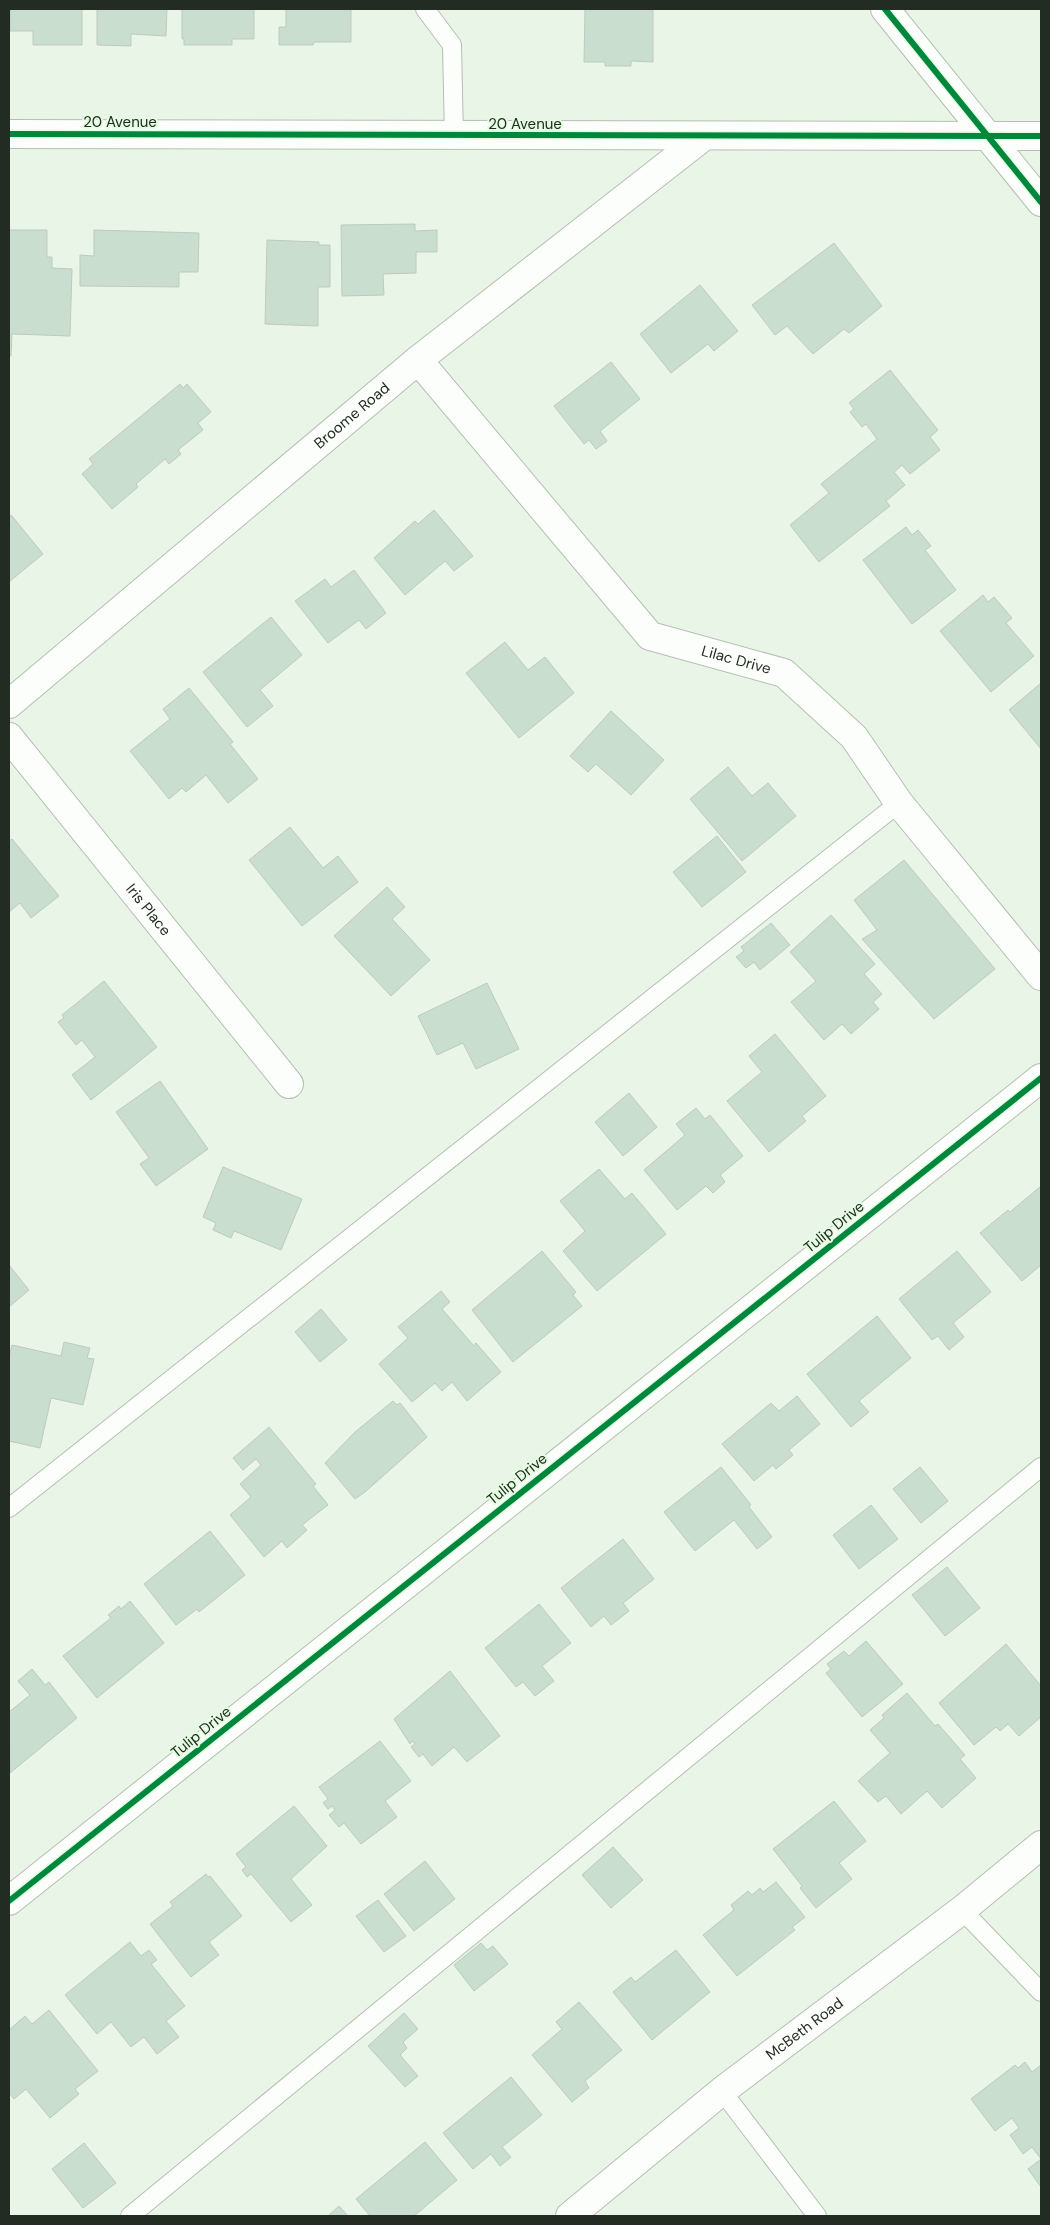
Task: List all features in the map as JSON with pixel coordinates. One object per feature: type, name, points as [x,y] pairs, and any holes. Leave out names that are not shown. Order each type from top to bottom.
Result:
[{"type":"street","points":[[885,9],[1041,202]]},
{"type":"street","name":"20 Avenue","points":[[9,134],[702,137],[1041,136]]},
{"type":"street","name":"Broome Road","points":[[9,704],[418,360],[702,137]]},
{"type":"street","name":"Lilac Drive","points":[[418,360],[650,636],[784,673],[854,737],[899,803],[1041,976]]},
{"type":"street","name":"Iris Place","points":[[9,737],[289,1084]]},
{"type":"street","name":"Tulip Drive","points":[[9,1900],[1041,1078]]},
{"type":"street","name":"McBeth Road","points":[[570,2216],[722,2091],[962,1910],[1041,1845]]},
{"type":"lane","points":[[425,9],[452,46],[454,136]]},
{"type":"lane","points":[[9,1508],[899,803]]},
{"type":"lane","points":[[130,2216],[1041,1467]]},
{"type":"lane","points":[[962,1910],[1041,1992]]},
{"type":"lane","points":[[722,2091],[817,2216]]},
{"type":"building","points":[[10,9],[82,9],[82,45],[33,45],[33,31],[10,31]]},
{"type":"building","points":[[97,9],[167,9],[166,36],[131,34],[131,46],[97,45]]},
{"type":"building","points":[[182,9],[254,9],[254,39],[232,39],[232,45],[184,45],[184,39],[182,39]]},
{"type":"building","points":[[286,9],[351,9],[351,42],[314,42],[313,45],[279,45],[279,27],[286,27]]},
{"type":"building","points":[[585,9],[653,9],[653,62],[631,61],[631,66],[605,66],[605,62],[584,62]]},
{"type":"building","points":[[415,224],[415,231],[437,230],[437,252],[416,252],[416,273],[383,274],[384,295],[342,296],[341,225]]},
{"type":"building","points":[[9,230],[47,230],[47,257],[52,257],[52,268],[72,269],[70,336],[12,334],[11,356],[9,356]]},
{"type":"building","points":[[94,230],[199,233],[198,272],[179,272],[179,287],[80,286],[80,255],[94,256]]},
{"type":"building","points":[[267,240],[319,242],[319,245],[330,245],[330,287],[318,287],[318,326],[265,324]]},
{"type":"building","points":[[834,243],[882,306],[849,333],[844,329],[813,354],[787,326],[775,335],[752,305]]},
{"type":"building","points":[[700,285],[738,331],[714,351],[708,344],[671,373],[640,334]]},
{"type":"building","points":[[611,362],[640,399],[600,431],[607,441],[596,449],[589,440],[584,444],[554,406]]},
{"type":"building","points":[[890,370],[938,430],[930,437],[940,450],[910,474],[902,465],[894,472],[905,485],[886,501],[890,506],[819,562],[790,525],[829,493],[821,484],[877,439],[866,424],[862,427],[850,412],[854,409],[849,403]]},
{"type":"building","points":[[180,384],[183,388],[187,384],[211,412],[198,423],[203,430],[178,450],[181,454],[169,464],[165,459],[136,484],[138,487],[112,509],[82,474],[93,464],[89,459]]},
{"type":"building","points":[[434,510],[473,556],[454,571],[445,561],[405,595],[374,558],[415,521],[418,524]]},
{"type":"building","points":[[9,515],[12,516],[43,554],[9,582]]},
{"type":"building","points":[[906,527],[912,535],[918,530],[931,546],[925,550],[956,590],[912,624],[863,560]]},
{"type":"building","points":[[354,570],[386,613],[366,629],[359,620],[328,643],[295,601],[325,579],[331,587]]},
{"type":"building","points":[[983,595],[988,602],[994,597],[1012,618],[1006,623],[1034,656],[991,692],[940,631]]},
{"type":"building","points":[[271,617],[302,655],[260,690],[273,706],[247,727],[203,672]]},
{"type":"building","points":[[505,642],[528,670],[545,657],[574,693],[519,738],[466,673]]},
{"type":"building","points":[[1041,683],[1041,749],[1009,710]]},
{"type":"building","points":[[189,688],[233,742],[230,744],[258,779],[228,803],[206,775],[186,792],[182,788],[169,799],[130,751],[170,719],[163,709]]},
{"type":"building","points":[[611,711],[664,760],[631,795],[596,764],[588,772],[570,756]]},
{"type":"building","points":[[728,767],[752,796],[768,783],[796,816],[742,861],[690,799]]},
{"type":"building","points":[[290,827],[323,868],[338,856],[358,882],[302,926],[249,860]]},
{"type":"building","points":[[717,836],[746,872],[702,907],[673,872]]},
{"type":"building","points":[[12,839],[59,896],[31,918],[20,903],[9,912],[9,841]]},
{"type":"building","points":[[904,860],[995,969],[934,1019],[862,939],[877,930],[854,900]]},
{"type":"building","points":[[387,887],[405,907],[392,919],[430,960],[391,996],[334,936]]},
{"type":"building","points":[[831,915],[875,964],[864,974],[882,994],[873,1002],[879,1009],[851,1034],[842,1024],[824,1040],[791,1002],[816,981],[790,952]]},
{"type":"building","points":[[771,923],[790,945],[760,970],[754,962],[746,968],[736,957],[744,951],[741,947]]},
{"type":"building","points":[[104,981],[157,1047],[91,1100],[72,1075],[95,1057],[82,1040],[76,1045],[58,1022],[64,1018],[62,1015]]},
{"type":"building","points":[[487,983],[519,1049],[476,1069],[463,1043],[437,1055],[418,1016]]},
{"type":"building","points":[[775,1034],[826,1096],[802,1116],[806,1121],[769,1152],[727,1101],[762,1072],[749,1056]]},
{"type":"building","points":[[160,1081],[208,1149],[156,1186],[140,1164],[149,1158],[116,1112]]},
{"type":"building","points":[[629,1093],[657,1127],[623,1156],[595,1122]]},
{"type":"building","points":[[696,1108],[705,1119],[710,1115],[743,1156],[720,1175],[725,1182],[713,1193],[706,1186],[677,1210],[644,1170],[685,1135],[676,1124]]},
{"type":"building","points":[[223,1167],[302,1199],[281,1250],[234,1231],[231,1238],[213,1230],[216,1223],[203,1217]]},
{"type":"building","points":[[599,1169],[625,1199],[632,1193],[666,1234],[597,1291],[563,1251],[585,1231],[560,1201]]},
{"type":"building","points":[[1041,1186],[1041,1265],[1022,1281],[980,1233],[1008,1210],[1010,1212]]},
{"type":"building","points":[[542,1251],[576,1292],[573,1295],[582,1306],[513,1362],[472,1310]]},
{"type":"building","points":[[957,1251],[991,1292],[953,1323],[964,1337],[949,1350],[938,1336],[932,1340],[899,1299]]},
{"type":"building","points":[[9,1265],[29,1290],[9,1307]]},
{"type":"building","points":[[441,1291],[450,1302],[442,1309],[474,1346],[476,1343],[501,1372],[467,1401],[452,1382],[442,1391],[435,1383],[412,1402],[379,1364],[408,1338],[398,1327]]},
{"type":"building","points":[[321,1309],[347,1340],[320,1362],[295,1332]]},
{"type":"building","points":[[877,1316],[911,1358],[859,1401],[869,1412],[851,1427],[807,1374]]},
{"type":"building","points":[[64,1342],[90,1348],[87,1358],[94,1359],[83,1405],[51,1398],[40,1448],[9,1441],[9,1357],[12,1345],[61,1356]]},
{"type":"building","points":[[797,1396],[820,1424],[789,1450],[793,1455],[776,1469],[773,1465],[754,1481],[722,1444],[771,1403],[779,1411]]},
{"type":"building","points":[[393,1401],[397,1405],[400,1403],[427,1437],[355,1499],[325,1463],[355,1432]]},
{"type":"building","points":[[269,1427],[316,1484],[313,1486],[328,1505],[302,1525],[307,1530],[287,1548],[282,1541],[264,1557],[230,1515],[251,1497],[240,1484],[261,1465],[256,1459],[243,1470],[233,1458]]},
{"type":"building","points":[[721,1467],[751,1505],[749,1507],[772,1537],[757,1549],[734,1520],[695,1551],[664,1512]]},
{"type":"building","points":[[920,1467],[948,1501],[921,1523],[893,1489]]},
{"type":"building","points":[[871,1505],[898,1539],[859,1569],[833,1535]]},
{"type":"building","points":[[210,1531],[245,1575],[199,1612],[197,1609],[176,1625],[144,1584]]},
{"type":"building","points":[[623,1539],[654,1579],[623,1603],[629,1611],[611,1625],[604,1616],[591,1627],[561,1588]]},
{"type":"building","points":[[947,1567],[980,1608],[945,1636],[912,1595]]},
{"type":"building","points":[[130,1601],[164,1643],[97,1698],[63,1656],[111,1618],[108,1615],[119,1606],[121,1609]]},
{"type":"building","points":[[539,1604],[571,1643],[542,1666],[554,1681],[535,1696],[523,1682],[516,1687],[485,1648]]},
{"type":"building","points":[[866,1641],[903,1684],[862,1717],[826,1673],[831,1669],[827,1664],[844,1651],[849,1656]]},
{"type":"building","points":[[1006,1644],[1041,1686],[1041,1717],[1019,1736],[1008,1724],[1000,1731],[996,1727],[974,1745],[939,1703]]},
{"type":"building","points":[[32,1669],[45,1685],[49,1682],[77,1718],[10,1773],[9,1712],[30,1695],[18,1681]]},
{"type":"building","points":[[450,1671],[500,1736],[467,1762],[454,1747],[432,1766],[423,1754],[419,1757],[411,1747],[415,1744],[412,1741],[410,1744],[394,1719]]},
{"type":"building","points":[[907,1693],[935,1726],[938,1724],[965,1755],[960,1759],[976,1778],[942,1808],[927,1791],[901,1814],[886,1796],[878,1802],[858,1781],[890,1753],[870,1730],[884,1718],[882,1715]]},
{"type":"building","points":[[380,1741],[411,1781],[385,1801],[397,1817],[361,1844],[344,1823],[339,1827],[329,1815],[335,1810],[332,1806],[328,1809],[323,1803],[328,1799],[319,1787]]},
{"type":"building","points":[[834,1801],[866,1841],[839,1863],[852,1879],[816,1908],[800,1888],[802,1886],[773,1849]]},
{"type":"building","points":[[294,1806],[327,1846],[291,1879],[312,1905],[291,1922],[251,1874],[247,1877],[242,1870],[246,1867],[236,1854]]},
{"type":"building","points":[[613,1847],[643,1880],[611,1908],[582,1875]]},
{"type":"building","points":[[425,1861],[455,1899],[414,1931],[384,1894]]},
{"type":"building","points":[[206,1874],[208,1877],[210,1876],[242,1916],[209,1942],[219,1955],[191,1977],[150,1924],[173,1906],[170,1902]]},
{"type":"building","points":[[776,1882],[805,1917],[792,1927],[795,1930],[737,1976],[703,1935],[734,1910],[731,1905],[748,1891],[752,1895],[760,1888],[763,1892]]},
{"type":"building","points":[[378,1900],[406,1936],[384,1952],[356,1916]]},
{"type":"building","points":[[130,1942],[141,1956],[149,1950],[157,1960],[151,1964],[185,2006],[166,2021],[179,2037],[157,2054],[144,2037],[131,2047],[111,2022],[97,2034],[65,1995]]},
{"type":"building","points":[[481,1943],[487,1950],[493,1946],[508,1964],[474,1991],[454,1965]]},
{"type":"building","points":[[676,1950],[710,1992],[652,2040],[613,1992],[631,1977],[635,1982]]},
{"type":"building","points":[[579,2002],[622,2050],[585,2081],[589,2088],[572,2102],[532,2055],[562,2029],[556,2022]]},
{"type":"building","points":[[49,2010],[98,2071],[75,2089],[79,2094],[50,2118],[26,2089],[14,2099],[9,2093],[9,2030],[25,2016],[32,2024]]},
{"type":"building","points":[[404,2013],[418,2029],[403,2042],[407,2048],[400,2055],[418,2076],[405,2087],[368,2046]]},
{"type":"building","points":[[1025,2062],[1032,2072],[1041,2065],[1041,2159],[1032,2147],[1023,2154],[1010,2135],[1019,2128],[1012,2118],[995,2131],[971,2099],[1015,2065],[1018,2068]]},
{"type":"building","points":[[511,2077],[542,2115],[502,2147],[511,2157],[500,2166],[491,2154],[473,2169],[443,2133]]},
{"type":"building","points":[[425,2142],[457,2180],[414,2216],[370,2216],[356,2199]]},
{"type":"building","points":[[84,2143],[116,2183],[83,2208],[52,2169]]},
{"type":"building","points":[[1041,2159],[1041,2187],[1028,2169]]},
{"type":"building","points":[[339,2206],[348,2216],[328,2216]]},
{"type":"cycle path","points":[[885,9],[1041,202]]},
{"type":"cycle path","points":[[9,134],[1041,136]]},
{"type":"cycle path","points":[[9,1901],[1041,1078]]}]
